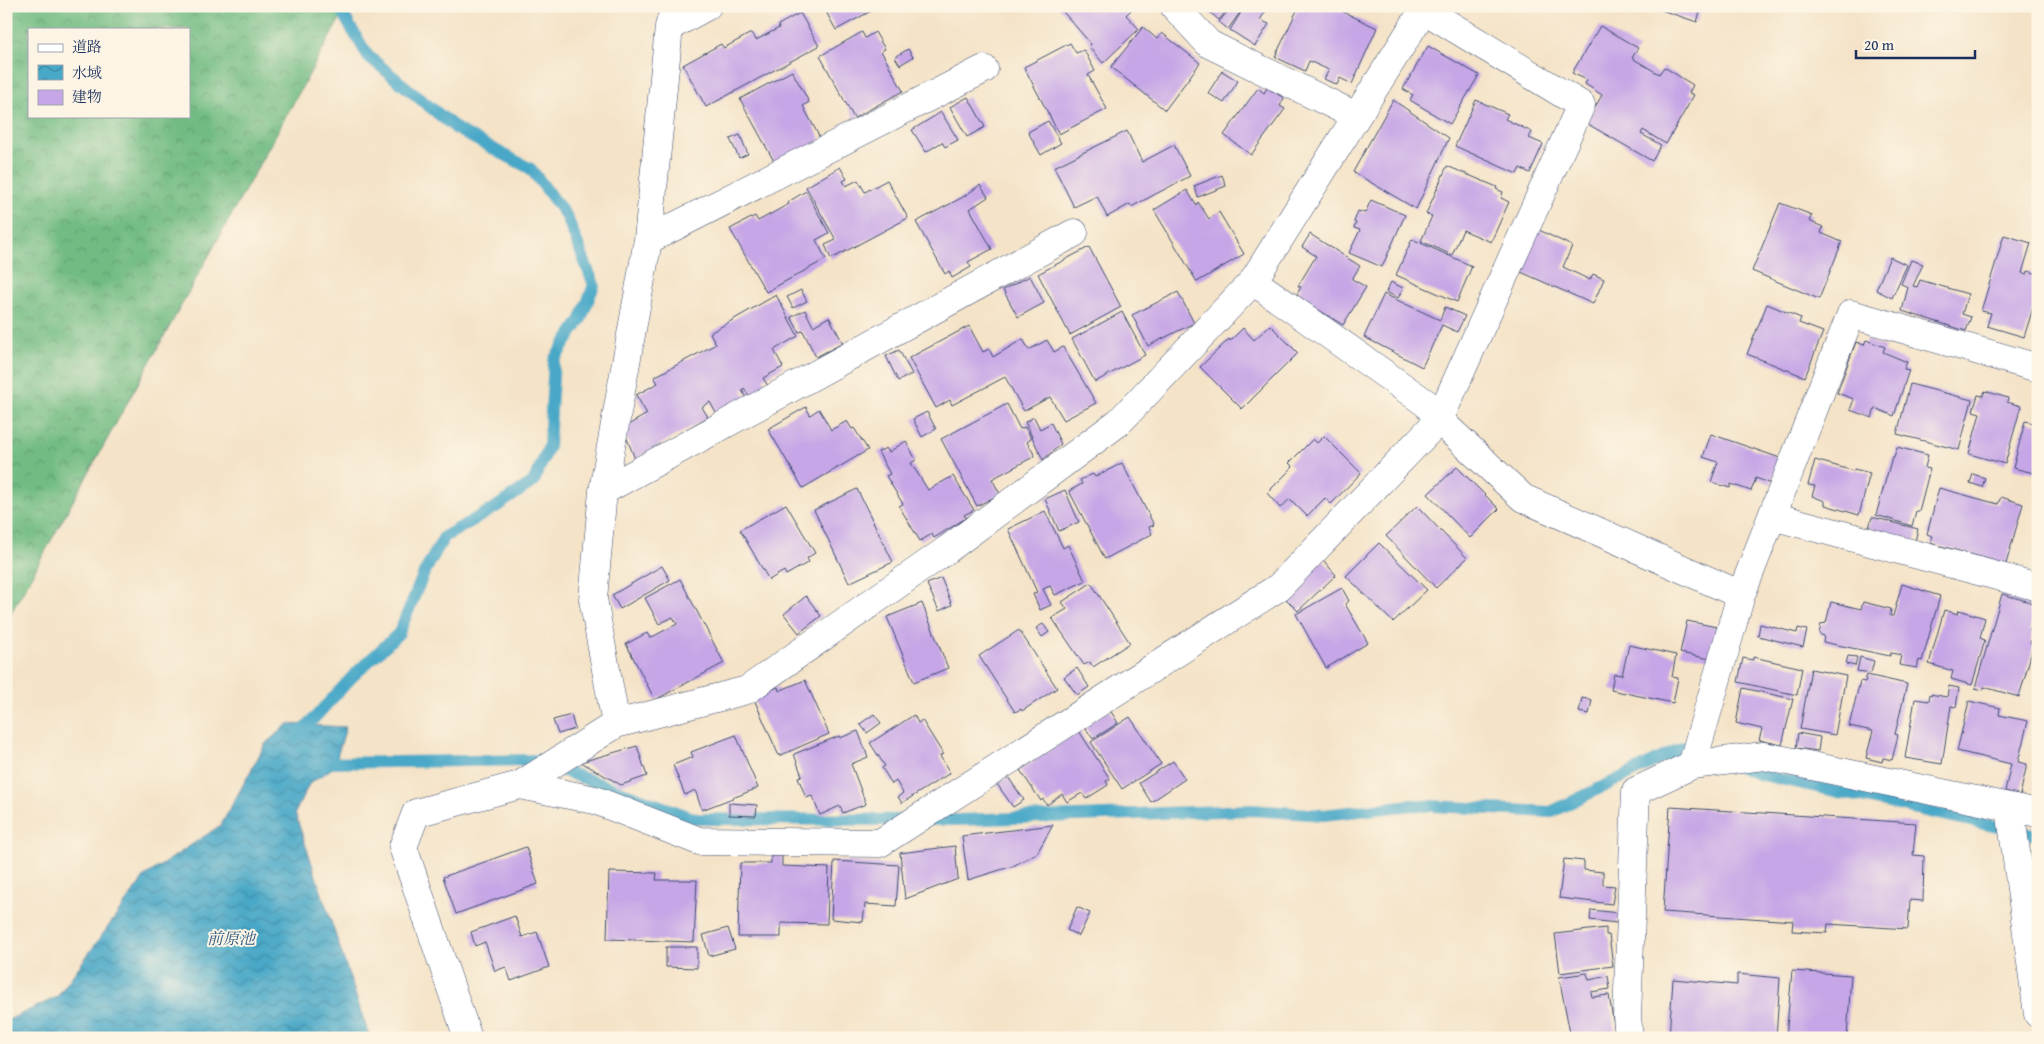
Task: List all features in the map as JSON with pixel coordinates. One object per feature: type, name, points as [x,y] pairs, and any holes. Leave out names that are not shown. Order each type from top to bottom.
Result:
[{"type":"street","points":[[616,724],[593,599],[603,491],[648,240],[672,17],[707,6]]},
{"type":"street","points":[[1174,6],[1209,44],[1356,116]]},
{"type":"street","points":[[468,1038],[403,847],[416,813],[520,785],[616,724],[747,690],[948,550],[1118,422],[1253,282],[1425,7],[1581,105],[1439,420],[1279,587],[880,843],[699,841],[595,800],[520,785]]},
{"type":"street","points":[[648,240],[984,69]]},
{"type":"street","points":[[603,491],[1074,233]]},
{"type":"street","points":[[1253,282],[1426,404],[1439,420],[1524,498],[1741,595]]},
{"type":"street","points":[[1692,765],[1741,595],[1851,314],[2038,368]]},
{"type":"street","points":[[1772,516],[2038,587]]},
{"type":"street","points":[[1629,1038],[1627,1016],[1636,791],[1692,765],[1764,756],[2038,814]]},
{"type":"street","points":[[2010,808],[2038,1014]]},
{"type":"green space","points":[[6,6],[347,6],[6,622]]},
{"type":"water","name":"前原池","points":[[288,724],[346,727],[334,767],[309,784],[295,813],[370,1038],[6,1038],[6,1021],[57,997],[145,876],[221,825],[266,743]]},
{"type":"building","points":[[828,6],[871,6],[873,10],[836,30],[824,8]]},
{"type":"building","points":[[1058,6],[1135,6],[1126,15],[1139,29],[1103,63],[1089,47],[1091,44]]},
{"type":"building","points":[[1202,6],[1230,6],[1219,20]]},
{"type":"building","points":[[1232,6],[1241,11],[1228,29],[1219,22]]},
{"type":"building","points":[[1245,6],[1269,6],[1260,20],[1269,24],[1255,46],[1230,30]]},
{"type":"building","points":[[1299,6],[1331,6],[1377,28],[1352,84],[1340,78],[1337,85],[1324,79],[1329,70],[1309,61],[1305,71],[1275,57]]},
{"type":"building","points":[[1649,6],[1702,6],[1697,22]]},
{"type":"building","points":[[800,13],[819,46],[706,107],[683,65],[721,44],[724,48],[751,33],[756,40],[779,28],[778,25]]},
{"type":"building","points":[[1600,26],[1638,48],[1632,58],[1659,74],[1664,67],[1693,85],[1689,93],[1694,95],[1666,144],[1643,130],[1641,134],[1661,145],[1652,161],[1586,123],[1602,95],[1585,84],[1587,80],[1572,73]]},
{"type":"building","points":[[1143,27],[1157,39],[1162,33],[1200,63],[1165,110],[1111,67]]},
{"type":"building","points":[[862,32],[865,38],[875,32],[885,49],[881,51],[903,91],[854,118],[820,56]]},
{"type":"building","points":[[1070,43],[1076,53],[1084,50],[1095,71],[1088,75],[1107,109],[1059,134],[1024,67]]},
{"type":"building","points":[[1428,46],[1479,75],[1450,124],[1410,100],[1413,95],[1403,89]]},
{"type":"building","points":[[908,49],[913,57],[900,65],[895,57]]},
{"type":"building","points":[[792,71],[809,102],[803,106],[821,140],[776,165],[740,99]]},
{"type":"building","points":[[1222,71],[1238,81],[1224,103],[1208,93]]},
{"type":"building","points":[[1258,88],[1264,93],[1267,88],[1284,98],[1280,106],[1285,109],[1251,155],[1224,135]]},
{"type":"building","points":[[968,97],[985,127],[967,137],[950,107]]},
{"type":"building","points":[[1393,100],[1449,138],[1416,209],[1353,172]]},
{"type":"building","points":[[1476,100],[1508,114],[1505,119],[1532,132],[1529,138],[1543,144],[1530,173],[1520,168],[1517,174],[1455,146]]},
{"type":"building","points":[[941,112],[958,140],[945,147],[942,142],[926,152],[912,130]]},
{"type":"building","points":[[1048,121],[1061,143],[1041,155],[1028,132]]},
{"type":"building","points":[[1127,131],[1142,162],[1174,145],[1190,176],[1131,207],[1130,204],[1107,217],[1097,196],[1074,207],[1054,167]]},
{"type":"building","points":[[740,135],[748,154],[739,158],[730,139]]},
{"type":"building","points":[[1447,166],[1497,187],[1496,189],[1503,192],[1501,198],[1509,202],[1491,242],[1463,230],[1452,255],[1421,241],[1432,216],[1426,214]]},
{"type":"building","points":[[840,167],[847,179],[843,181],[846,186],[858,180],[865,192],[887,180],[908,218],[831,259],[825,245],[836,240],[806,187]]},
{"type":"building","points":[[1222,175],[1226,186],[1198,197],[1194,186]]},
{"type":"building","points":[[980,185],[988,197],[970,209],[992,249],[968,262],[971,267],[952,278],[949,271],[945,274],[916,222],[963,197]]},
{"type":"building","points":[[1187,190],[1196,205],[1198,202],[1209,219],[1219,212],[1244,254],[1197,282],[1154,210]]},
{"type":"building","points":[[806,191],[829,233],[816,240],[826,259],[766,292],[730,229],[755,216],[758,221],[789,204],[788,202]]},
{"type":"building","points":[[1371,200],[1405,215],[1382,267],[1349,253],[1360,230],[1354,228],[1358,211],[1365,213]]},
{"type":"building","points":[[1780,203],[1812,215],[1809,221],[1823,227],[1821,233],[1842,242],[1819,299],[1752,271]]},
{"type":"building","points":[[1539,230],[1572,246],[1563,267],[1590,280],[1593,274],[1604,279],[1593,304],[1521,272]]},
{"type":"building","points":[[1310,234],[1360,266],[1352,279],[1366,287],[1343,325],[1296,296],[1301,287],[1298,286],[1316,256],[1302,247]]},
{"type":"building","points":[[2004,235],[2031,243],[2022,273],[2027,274],[2028,271],[2038,274],[2038,292],[2024,337],[1987,326],[1991,313],[1981,311]]},
{"type":"building","points":[[1412,239],[1472,266],[1457,302],[1396,275]]},
{"type":"building","points":[[1089,247],[1121,307],[1070,335],[1038,274]]},
{"type":"building","points":[[1890,257],[1907,265],[1892,298],[1876,290]]},
{"type":"building","points":[[1911,260],[1923,264],[1913,286],[1917,287],[1920,280],[1968,294],[1962,314],[1971,317],[1966,331],[1902,311],[1908,287],[1901,284]]},
{"type":"building","points":[[1030,276],[1044,303],[1018,317],[1003,290]]},
{"type":"building","points":[[1391,282],[1403,288],[1398,298],[1386,292]]},
{"type":"building","points":[[801,290],[807,301],[793,308],[787,297]]},
{"type":"building","points":[[1178,292],[1194,323],[1148,346],[1132,315]]},
{"type":"building","points":[[1384,294],[1440,320],[1445,307],[1465,316],[1457,332],[1442,325],[1422,367],[1364,337]]},
{"type":"building","points":[[776,295],[798,336],[774,350],[783,367],[763,378],[768,386],[749,396],[744,388],[742,390],[746,398],[717,415],[710,402],[702,407],[708,417],[635,459],[626,436],[628,425],[647,414],[636,395],[658,383],[654,377],[716,344],[710,333]]},
{"type":"building","points":[[1767,304],[1801,318],[1799,323],[1823,332],[1805,377],[1747,354]]},
{"type":"building","points":[[805,310],[813,326],[829,317],[843,343],[816,357],[803,331],[799,332],[791,317]]},
{"type":"building","points":[[1122,312],[1145,355],[1095,382],[1072,339]]},
{"type":"building","points":[[1270,325],[1298,353],[1242,409],[1200,367],[1243,328],[1254,340]]},
{"type":"building","points":[[969,326],[983,352],[989,349],[993,357],[1023,339],[1029,350],[1047,340],[1054,352],[1063,347],[1096,403],[1064,420],[1050,397],[1024,411],[1005,377],[952,405],[950,400],[936,408],[909,358]]},
{"type":"building","points":[[2038,330],[2038,343],[2034,342]]},
{"type":"building","points":[[1866,340],[1885,347],[1883,352],[1907,362],[1904,369],[1909,370],[1894,416],[1875,408],[1872,418],[1850,410],[1854,399],[1837,393],[1856,342],[1864,345]]},
{"type":"building","points":[[899,350],[912,374],[898,381],[886,356]]},
{"type":"building","points":[[1910,384],[1972,400],[1959,450],[1897,434]]},
{"type":"building","points":[[1985,391],[2008,398],[2007,402],[2021,406],[2005,464],[1969,454],[1980,413],[1973,411],[1978,395],[1983,396]]},
{"type":"building","points":[[1007,404],[1020,429],[1025,427],[1029,434],[1031,439],[1027,442],[1035,456],[992,479],[1000,494],[977,506],[941,439]]},
{"type":"building","points":[[806,407],[810,415],[819,409],[831,430],[847,421],[852,429],[854,428],[868,450],[803,488],[768,429]]},
{"type":"building","points":[[927,412],[936,429],[922,437],[913,419]]},
{"type":"building","points":[[1034,417],[1040,429],[1051,423],[1061,444],[1043,460],[1025,422]]},
{"type":"building","points":[[2025,421],[2038,424],[2038,474],[2013,468]]},
{"type":"building","points":[[1711,434],[1780,458],[1771,484],[1756,478],[1751,491],[1731,484],[1730,488],[1711,482],[1718,462],[1703,457]]},
{"type":"building","points":[[1324,436],[1361,473],[1331,504],[1325,498],[1307,516],[1290,499],[1280,508],[1267,493],[1293,467],[1289,463],[1313,439],[1317,443]]},
{"type":"building","points":[[906,441],[916,460],[911,463],[928,490],[953,476],[974,510],[964,515],[966,518],[934,538],[932,534],[920,541],[899,506],[903,504],[886,476],[890,474],[878,452],[886,448],[889,452]]},
{"type":"building","points":[[1897,447],[1928,455],[1925,468],[1930,469],[1919,511],[1916,511],[1912,526],[1876,515],[1892,457],[1894,457]]},
{"type":"building","points":[[1815,460],[1854,471],[1854,469],[1870,473],[1859,515],[1825,505],[1825,501],[1812,496],[1815,486],[1808,485]]},
{"type":"building","points":[[1122,463],[1154,525],[1149,527],[1152,534],[1105,559],[1069,491],[1082,484],[1080,480],[1093,474],[1095,477]]},
{"type":"building","points":[[1457,467],[1499,509],[1470,538],[1428,494]]},
{"type":"building","points":[[1973,474],[1985,478],[1982,487],[1970,483]]},
{"type":"building","points":[[1939,488],[1998,504],[2001,497],[2023,504],[2006,564],[1930,543],[1932,536],[1927,534]]},
{"type":"building","points":[[857,489],[893,562],[849,583],[814,510]]},
{"type":"building","points":[[1065,490],[1079,522],[1059,531],[1045,499]]},
{"type":"building","points":[[786,504],[815,553],[807,558],[809,562],[786,575],[784,571],[769,580],[740,530]]},
{"type":"building","points":[[1417,506],[1467,558],[1436,588],[1386,536]]},
{"type":"building","points":[[1045,511],[1063,548],[1068,545],[1085,581],[1055,595],[1050,586],[1043,589],[1051,605],[1040,610],[1033,594],[1037,592],[1008,529]]},
{"type":"building","points":[[1872,517],[1918,529],[1915,541],[1869,528]]},
{"type":"building","points":[[1379,543],[1427,590],[1393,622],[1346,576]]},
{"type":"building","points":[[1323,560],[1336,575],[1298,611],[1284,597]]},
{"type":"building","points":[[662,566],[670,580],[620,609],[612,595]]},
{"type":"building","points":[[941,578],[952,605],[939,611],[927,584]]},
{"type":"building","points":[[680,579],[724,663],[655,700],[626,644],[647,633],[650,638],[677,624],[673,617],[659,624],[645,598]]},
{"type":"building","points":[[1091,583],[1130,643],[1093,667],[1090,662],[1084,665],[1052,618],[1067,609],[1062,602]]},
{"type":"building","points":[[1902,584],[1940,596],[1922,661],[1919,660],[1917,668],[1899,665],[1901,655],[1891,653],[1890,656],[1823,642],[1824,636],[1819,634],[1821,624],[1826,623],[1831,602],[1861,609],[1863,602],[1891,609],[1890,616],[1893,616]]},
{"type":"building","points":[[1342,588],[1349,601],[1345,604],[1368,643],[1326,668],[1296,614]]},
{"type":"building","points":[[2002,594],[2037,604],[2030,630],[2034,631],[2030,643],[2034,644],[2019,697],[1984,687],[1983,690],[1975,688]]},
{"type":"building","points":[[806,596],[821,616],[799,633],[784,614]]},
{"type":"building","points":[[922,603],[948,668],[914,682],[887,617]]},
{"type":"building","points":[[1944,610],[1958,614],[1959,610],[1985,618],[1980,638],[1985,640],[1972,685],[1951,679],[1953,671],[1929,664]]},
{"type":"building","points":[[1687,621],[1717,627],[1710,659],[1680,653]]},
{"type":"building","points":[[1043,624],[1049,632],[1042,637],[1036,628]]},
{"type":"building","points":[[1760,624],[1797,633],[1798,628],[1807,630],[1803,647],[1758,636]]},
{"type":"building","points":[[1019,630],[1057,688],[1022,711],[1021,709],[1015,712],[979,656]]},
{"type":"building","points":[[1629,645],[1676,655],[1672,677],[1678,678],[1673,703],[1611,690],[1614,674],[1622,675]]},
{"type":"building","points":[[1848,656],[1857,657],[1855,666],[1846,664]]},
{"type":"building","points":[[1753,657],[1802,668],[1797,695],[1738,682],[1743,658],[1753,660]]},
{"type":"building","points":[[1860,657],[1874,661],[1871,673],[1857,671]]},
{"type":"building","points":[[1077,668],[1089,687],[1077,695],[1064,677]]},
{"type":"building","points":[[1811,669],[1846,676],[1835,735],[1800,729]]},
{"type":"building","points":[[1867,675],[1907,684],[1895,734],[1898,735],[1892,760],[1883,758],[1882,762],[1866,758],[1873,731],[1849,726],[1860,681],[1865,682]]},
{"type":"building","points":[[805,680],[829,734],[779,756],[753,697],[778,687],[779,691]]},
{"type":"building","points":[[1949,686],[1959,688],[1956,707],[1951,706],[1942,764],[1905,758],[1915,699],[1929,701],[1930,694],[1947,697]]},
{"type":"building","points":[[1743,688],[1793,699],[1782,745],[1759,740],[1762,729],[1736,723]]},
{"type":"building","points":[[1582,698],[1592,700],[1589,714],[1579,712]]},
{"type":"building","points":[[1969,701],[2000,708],[1999,715],[2028,721],[2018,762],[2027,764],[2020,795],[2005,791],[2011,764],[1957,751]]},
{"type":"building","points":[[1110,710],[1118,723],[1093,739],[1084,726]]},
{"type":"building","points":[[874,714],[881,723],[867,733],[860,724]]},
{"type":"building","points":[[571,715],[575,729],[558,734],[553,720]]},
{"type":"building","points":[[914,715],[918,723],[922,720],[943,754],[940,756],[950,773],[902,803],[898,797],[903,793],[896,781],[892,784],[882,768],[885,766],[870,743]]},
{"type":"building","points":[[1130,717],[1161,764],[1122,789],[1091,742]]},
{"type":"building","points":[[858,731],[868,757],[851,764],[866,804],[843,813],[840,806],[820,815],[812,796],[806,798],[798,777],[802,776],[794,754],[839,736],[840,738]]},
{"type":"building","points":[[1079,731],[1110,779],[1106,781],[1108,785],[1086,799],[1082,793],[1067,802],[1062,794],[1047,805],[1043,799],[1041,801],[1020,770]]},
{"type":"building","points":[[1798,733],[1820,737],[1818,751],[1796,748]]},
{"type":"building","points":[[736,735],[758,788],[702,810],[695,790],[685,795],[673,765],[693,757],[691,752]]},
{"type":"building","points":[[637,746],[647,776],[621,785],[581,762]]},
{"type":"building","points":[[1173,761],[1185,779],[1151,802],[1139,783]]},
{"type":"building","points":[[2038,773],[2038,789],[2033,788]]},
{"type":"building","points":[[1008,777],[1024,800],[1013,807],[997,784]]},
{"type":"building","points":[[729,803],[757,805],[756,816],[729,815]]},
{"type":"building","points":[[1670,807],[1916,823],[1913,855],[1924,856],[1923,901],[1910,900],[1908,929],[1828,924],[1827,933],[1792,931],[1793,921],[1663,912]]},
{"type":"building","points":[[1053,825],[1037,853],[1013,866],[968,880],[962,836]]},
{"type":"building","points":[[955,846],[958,879],[905,899],[900,853]]},
{"type":"building","points":[[526,847],[538,884],[456,914],[443,877]]},
{"type":"building","points":[[771,856],[782,856],[782,866],[829,868],[827,924],[781,923],[781,937],[738,937],[740,863],[771,863]]},
{"type":"building","points":[[1564,859],[1584,861],[1584,870],[1603,872],[1603,885],[1615,886],[1612,904],[1559,898]]},
{"type":"building","points":[[834,861],[899,865],[896,906],[865,904],[863,922],[831,919]]},
{"type":"building","points":[[609,872],[657,873],[656,880],[697,880],[694,942],[607,939]]},
{"type":"building","points":[[1077,907],[1090,913],[1079,936],[1067,930]]},
{"type":"building","points":[[1591,910],[1619,913],[1617,923],[1590,920]]},
{"type":"building","points":[[515,916],[522,937],[537,932],[549,967],[511,981],[506,967],[495,971],[485,942],[475,946],[471,932]]},
{"type":"building","points":[[728,928],[735,949],[709,956],[703,935]]},
{"type":"building","points":[[1606,928],[1606,935],[1609,935],[1613,966],[1560,973],[1555,934]]},
{"type":"building","points":[[666,947],[697,947],[697,968],[666,967]]},
{"type":"building","points":[[1792,971],[1851,975],[1847,1038],[1786,1038]]},
{"type":"building","points":[[1587,973],[1589,980],[1608,976],[1610,989],[1591,992],[1592,997],[1609,995],[1616,1038],[1571,1038],[1559,977]]},
{"type":"building","points":[[1737,974],[1780,978],[1776,1038],[1669,1038],[1673,979],[1737,985]]},
{"type":"waterway","points":[[297,737],[353,676],[399,633],[424,573],[444,537],[496,507],[534,481],[549,446],[554,360],[581,319],[594,285],[567,217],[531,169],[458,130],[368,56],[338,6]]},
{"type":"waterway","points":[[319,763],[534,760],[696,819],[957,820],[1251,810],[1323,815],[1412,805],[1551,812],[1684,747],[1697,752]]},
{"type":"waterway","points":[[1737,766],[1758,774],[2038,836]]}]
